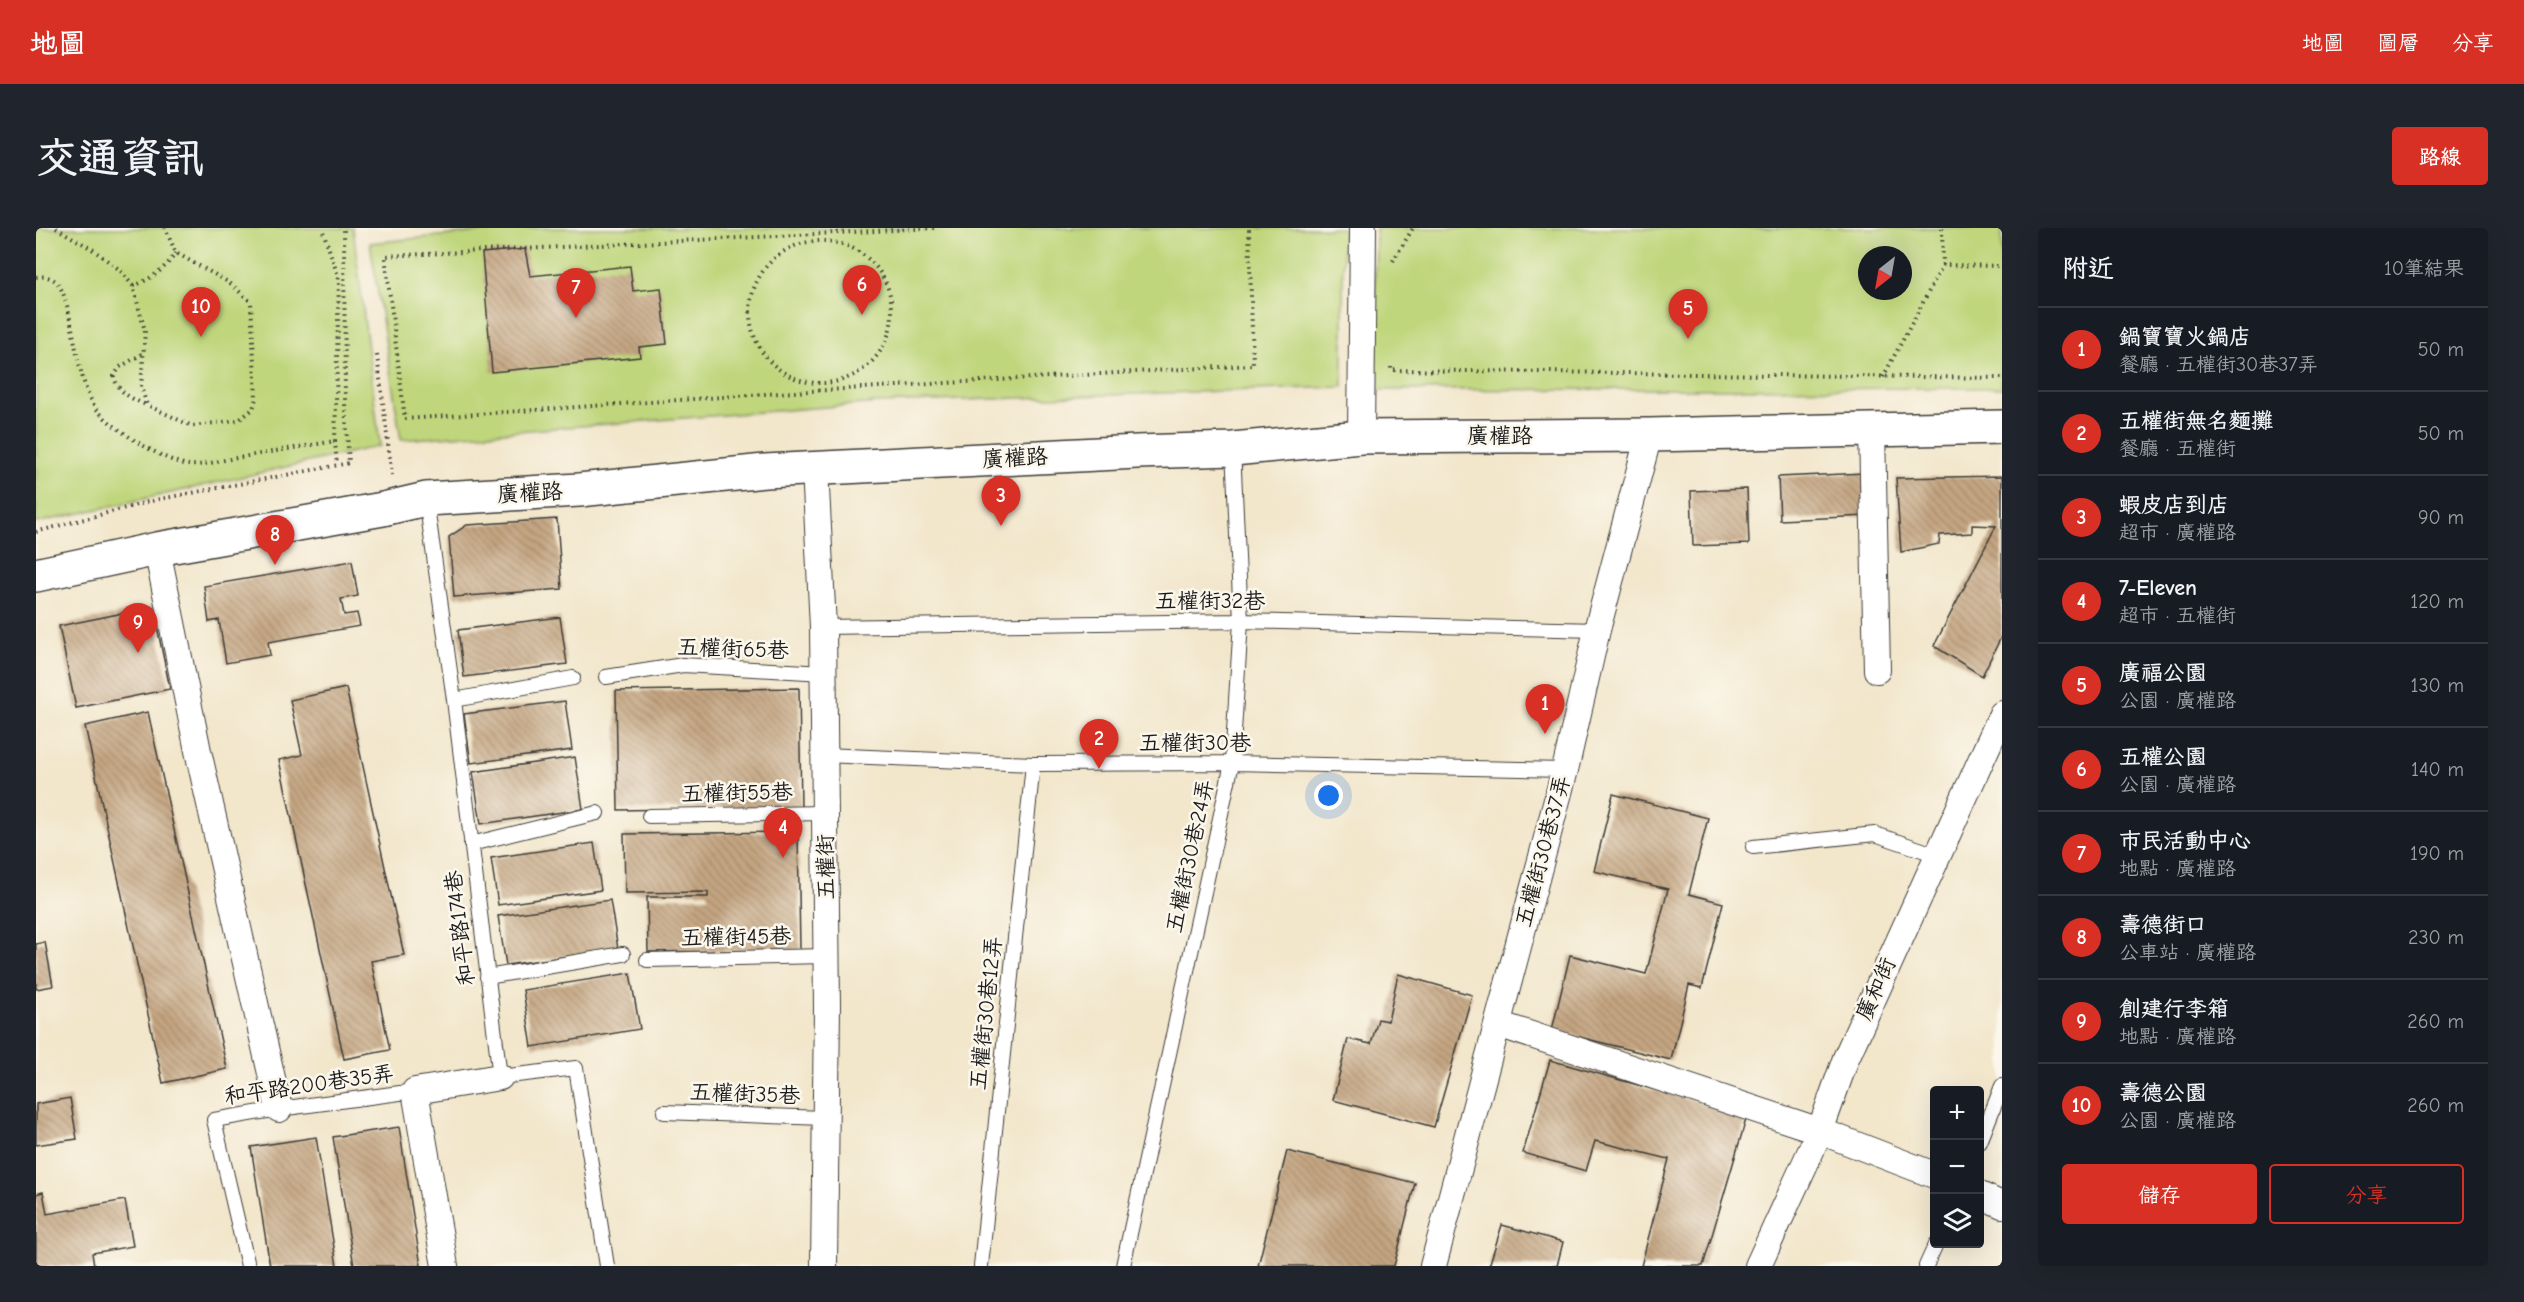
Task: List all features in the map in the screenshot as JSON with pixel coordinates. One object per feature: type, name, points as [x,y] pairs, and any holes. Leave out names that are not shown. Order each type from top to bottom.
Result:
[{"type":"street","points":[[1361,437],[1363,228]]},
{"type":"street","name":"廣權路","points":[[36,575],[157,549],[411,502],[579,490],[815,468],[1233,449],[1361,437],[1649,435],[2002,427]]},
{"type":"street","points":[[1872,429],[1877,670]]},
{"type":"street","name":"五權街30巷37弄","points":[[1433,1266],[1565,770],[1597,630],[1649,435]]},
{"type":"street","name":"五權街","points":[[815,468],[824,673],[826,956],[824,1266]]},
{"type":"street","points":[[157,549],[198,751],[279,1109]]},
{"type":"street","name":"廣和街","points":[[1758,1266],[1820,1131],[1846,1058],[2002,714]]},
{"type":"street","points":[[1498,1024],[1820,1131],[1930,1173]]},
{"type":"street","points":[[445,1266],[415,1090],[500,1077]]},
{"type":"street","points":[[1984,1197],[2002,1205]]},
{"type":"lane","name":"五權街30巷24弄","points":[[1123,1266],[1232,763],[1241,621],[1233,449]]},
{"type":"lane","name":"和平路174巷","points":[[411,502],[454,699],[500,1077]]},
{"type":"lane","name":"五權街32巷","points":[[823,627],[1241,621],[1597,630]]},
{"type":"lane","name":"五權街65巷","points":[[606,677],[682,665],[824,673]]},
{"type":"lane","points":[[454,699],[573,678]]},
{"type":"lane","name":"五權街30巷","points":[[824,755],[1033,764],[1232,763],[1565,770]]},
{"type":"lane","name":"五權街30巷12弄","points":[[981,1266],[1033,764]]},
{"type":"lane","points":[[471,844],[597,813]]},
{"type":"lane","name":"五權街55巷","points":[[649,816],[825,813]]},
{"type":"lane","points":[[1753,847],[1875,834],[1937,855]]},
{"type":"lane","points":[[488,977],[622,954]]},
{"type":"lane","name":"五權街45巷","points":[[647,960],[826,956]]},
{"type":"lane","points":[[500,1077],[576,1068],[607,1266]]},
{"type":"lane","points":[[1981,1140],[2002,1086]]},
{"type":"lane","name":"和平路200巷35弄","points":[[248,1266],[214,1120],[415,1090]]},
{"type":"lane","name":"五權街35巷","points":[[664,1112],[824,1118]]},
{"type":"lane","points":[[1926,1266],[1934,1248]]},
{"type":"path","points":[[56,228],[92,249],[120,270],[133,286],[146,331],[142,354],[141,387],[143,399],[147,405]]},
{"type":"path","points":[[142,354],[120,367],[114,376],[119,388],[131,398],[192,426],[239,420],[253,410],[256,398],[251,302],[230,283],[176,253],[165,228]]},
{"type":"path","points":[[322,228],[339,279],[335,441],[338,465]]},
{"type":"path","points":[[36,532],[155,500],[349,463],[345,404],[345,228]]},
{"type":"path","points":[[934,228],[385,255],[405,419],[806,391],[1254,366],[1249,228]]},
{"type":"path","points":[[1393,271],[1393,260],[1413,228]]},
{"type":"path","points":[[1883,377],[1943,266],[1942,228]]},
{"type":"path","points":[[817,240],[842,243],[864,254],[881,272],[891,294],[893,319],[886,343],[872,363],[865,368],[851,377],[829,383],[807,382],[785,374],[768,360],[755,340],[750,319],[751,296],[759,275],[773,258],[793,246],[817,240]]},
{"type":"path","points":[[133,286],[144,282],[166,267],[176,253]]},
{"type":"path","points":[[1943,266],[2002,266]]},
{"type":"path","points":[[36,277],[44,276],[54,280],[60,287],[67,304],[80,373],[98,411],[113,425],[155,453],[190,465],[335,441]]},
{"type":"path","points":[[377,354],[411,502]]},
{"type":"path","points":[[1391,358],[1391,370],[2002,378]]},
{"type":"green space","points":[[36,228],[353,228],[380,446],[36,523]]},
{"type":"green space","points":[[520,228],[1343,228],[1343,387],[878,403],[401,440],[370,243]]},
{"type":"green space","points":[[1376,228],[2002,228],[2002,388],[1373,390]]},
{"type":"building","points":[[525,249],[530,276],[630,266],[633,291],[661,288],[667,344],[639,347],[640,357],[492,372],[482,253]]},
{"type":"building","points":[[1865,473],[1867,516],[1780,520],[1778,477]]},
{"type":"building","points":[[2002,476],[2002,635],[1982,676],[1934,646],[1996,526],[1972,525],[1972,533],[1940,535],[1939,544],[1901,552],[1896,478]]},
{"type":"building","points":[[1747,489],[1749,544],[1693,546],[1691,491]]},
{"type":"building","points":[[557,519],[562,589],[454,597],[449,537],[467,525]]},
{"type":"building","points":[[352,561],[358,596],[341,599],[344,615],[357,613],[360,626],[268,642],[270,655],[226,663],[219,620],[209,622],[204,586]]},
{"type":"building","points":[[153,607],[170,689],[76,708],[59,626]]},
{"type":"building","points":[[560,617],[567,664],[464,677],[458,630]]},
{"type":"building","points":[[346,688],[404,955],[371,961],[390,1050],[344,1059],[279,760],[302,755],[290,700]]},
{"type":"building","points":[[799,688],[801,807],[618,810],[616,691]]},
{"type":"building","points":[[565,701],[572,750],[471,763],[464,714]]},
{"type":"building","points":[[148,712],[227,1069],[163,1083],[85,726]]},
{"type":"building","points":[[575,757],[583,809],[481,824],[473,772]]},
{"type":"building","points":[[1613,794],[1708,818],[1689,894],[1723,903],[1702,988],[1689,985],[1671,1060],[1552,1030],[1570,955],[1646,974],[1668,889],[1594,871]]},
{"type":"building","points":[[798,832],[800,950],[648,952],[647,897],[708,897],[708,892],[625,893],[624,834]]},
{"type":"building","points":[[594,843],[601,890],[498,905],[491,858]]},
{"type":"building","points":[[610,900],[618,949],[506,965],[498,916]]},
{"type":"building","points":[[45,942],[53,986],[36,989],[36,944]]},
{"type":"building","points":[[630,973],[640,1029],[532,1047],[523,990]]},
{"type":"building","points":[[1398,974],[1472,995],[1434,1127],[1333,1100],[1348,1039],[1371,1044],[1378,1019],[1388,1021]]},
{"type":"building","points":[[1550,1060],[1747,1116],[1703,1266],[1641,1266],[1669,1159],[1595,1141],[1586,1171],[1523,1153]]},
{"type":"building","points":[[70,1098],[77,1139],[36,1145],[36,1104]]},
{"type":"building","points":[[399,1127],[421,1266],[354,1266],[333,1137]]},
{"type":"building","points":[[316,1137],[337,1266],[270,1266],[251,1147]]},
{"type":"building","points":[[1287,1151],[1415,1183],[1394,1266],[1258,1266]]},
{"type":"building","points":[[43,1192],[47,1214],[125,1200],[133,1246],[92,1253],[94,1266],[36,1266],[36,1194]]},
{"type":"building","points":[[1502,1225],[1563,1242],[1557,1266],[1489,1266]]},
{"type":"place","name":"五權公園","points":[[862,315]]},
{"type":"place","name":"市民活動中心","points":[[576,318]]},
{"type":"place","name":"壽德公園","points":[[201,337]]},
{"type":"place","name":"廣福公園","points":[[1688,339]]},
{"type":"place","name":"蝦皮店到店","points":[[1001,526]]},
{"type":"place","name":"壽德街口","points":[[275,565]]},
{"type":"place","name":"創建行李箱","points":[[138,653]]},
{"type":"place","name":"鍋寶寶火鍋店","points":[[1545,734]]},
{"type":"place","name":"五權街無名麵攤","points":[[1099,769]]},
{"type":"place","name":"7-Eleven","points":[[783,858]]}]
